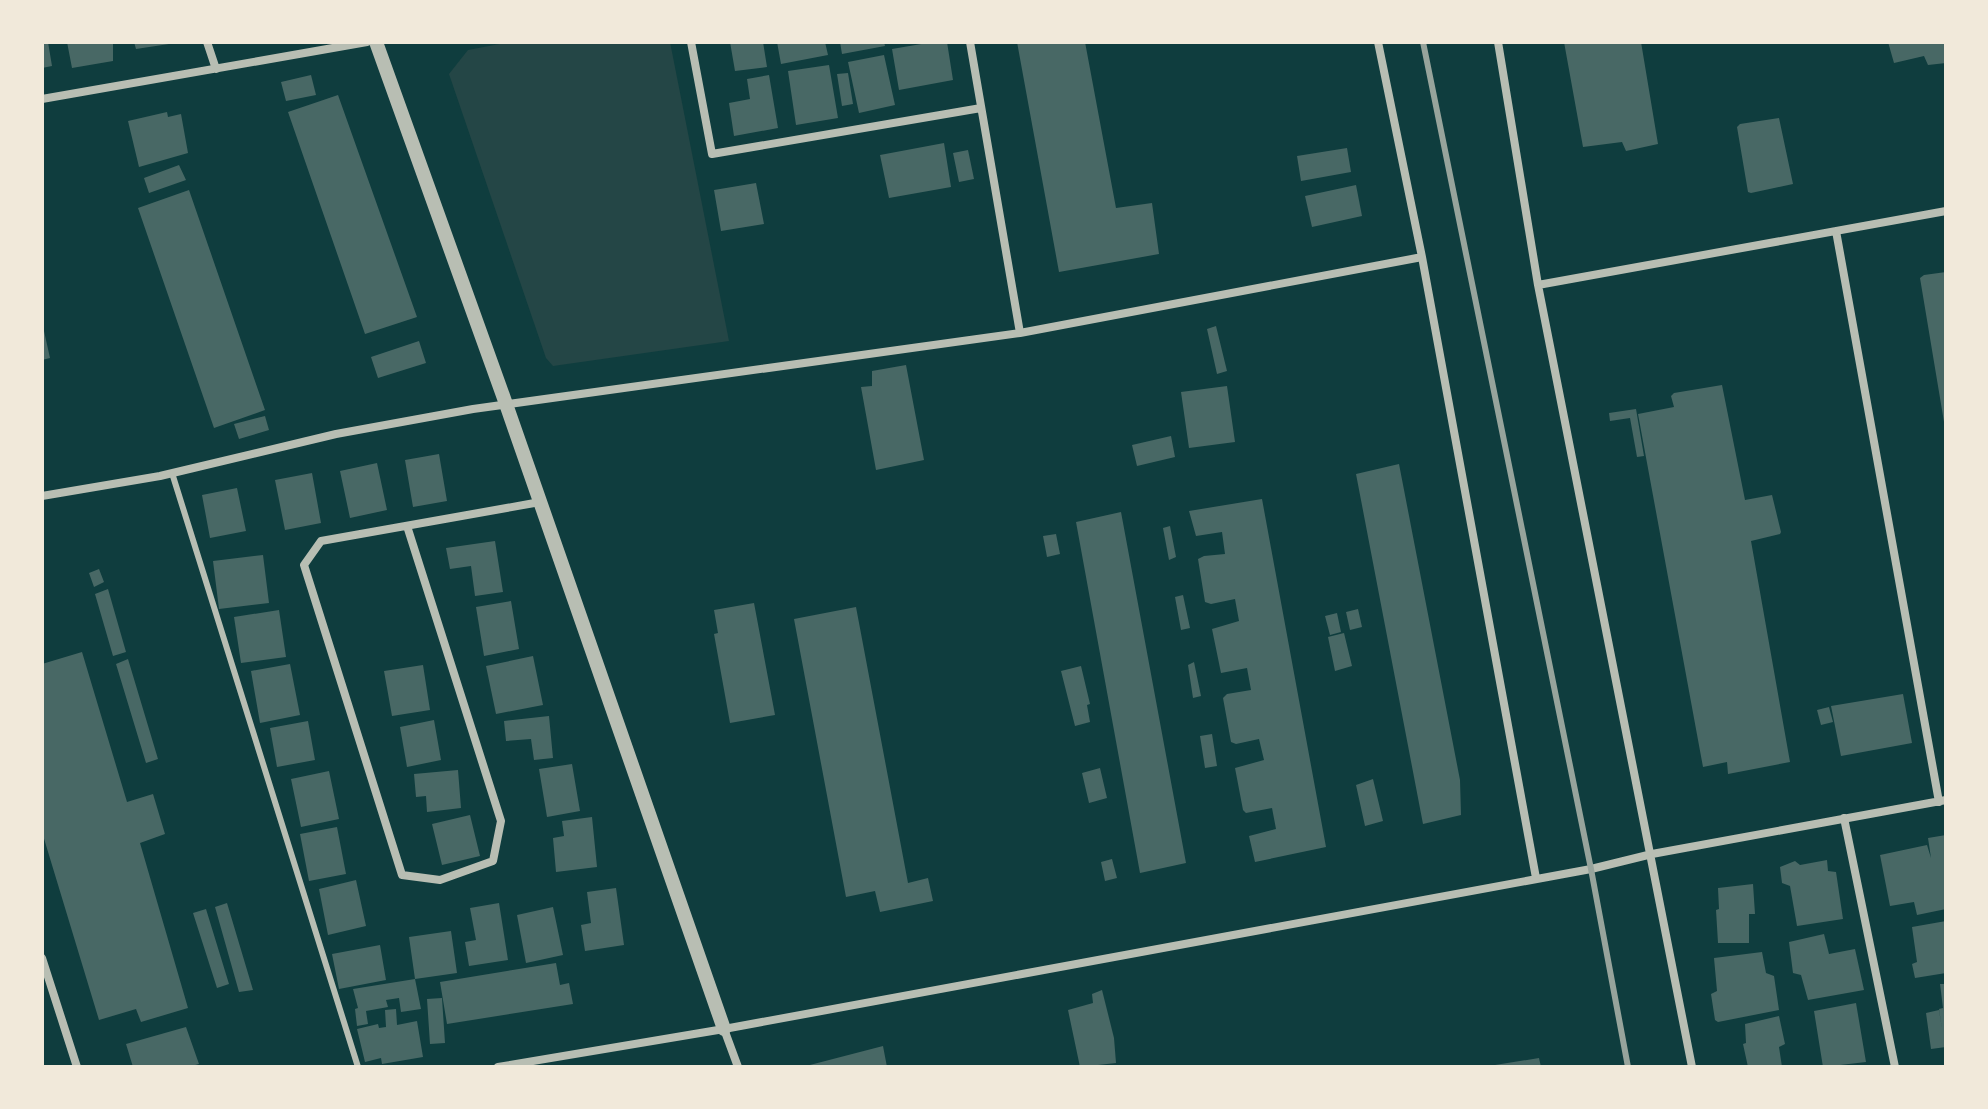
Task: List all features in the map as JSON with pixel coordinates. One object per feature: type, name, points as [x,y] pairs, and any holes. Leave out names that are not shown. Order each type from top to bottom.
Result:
[{"type":"street","points":[[207,42],[216,69]]},
{"type":"street","points":[[42,99],[367,42]]},
{"type":"street","points":[[376,42],[738,1067]]},
{"type":"street","points":[[691,42],[712,154],[981,108]]},
{"type":"street","points":[[970,42],[1020,333]]},
{"type":"street","points":[[1378,42],[1422,257],[1536,878]]},
{"type":"street","points":[[1498,42],[1538,285],[1692,1067]]},
{"type":"street","points":[[1538,285],[1946,211]]},
{"type":"street","points":[[498,1067],[724,1029],[1943,801],[1836,231]]},
{"type":"street","points":[[42,496],[172,473],[336,434],[506,404],[1020,333],[1422,257]]},
{"type":"street","points":[[407,526],[501,821],[493,861],[440,880],[402,875],[304,565],[321,541],[540,502]]},
{"type":"street","points":[[1844,818],[1895,1067]]},
{"type":"street","points":[[42,958],[77,1067]]},
{"type":"lane","points":[[172,473],[358,1067]]},
{"type":"shaded area","points":[[510,42],[670,42],[729,341],[553,366],[546,358],[449,74],[468,50]]},
{"type":"building","points":[[42,42],[48,42],[52,66],[42,68]]},
{"type":"building","points":[[67,42],[113,42],[113,61],[72,68]]},
{"type":"building","points":[[134,42],[169,42],[169,44],[136,49]]},
{"type":"building","points":[[730,42],[763,42],[767,67],[735,71]]},
{"type":"building","points":[[777,42],[825,42],[828,55],[781,64]]},
{"type":"building","points":[[840,42],[884,42],[885,46],[842,54]]},
{"type":"building","points":[[947,42],[953,80],[899,90],[892,49]]},
{"type":"building","points":[[1017,42],[1085,42],[1116,208],[1152,203],[1159,254],[1059,272]]},
{"type":"building","points":[[1564,42],[1641,42],[1658,144],[1626,151],[1622,142],[1583,147]]},
{"type":"building","points":[[1888,42],[1946,42],[1946,63],[1928,65],[1924,56],[1894,63]]},
{"type":"building","points":[[884,55],[895,105],[859,113],[848,62]]},
{"type":"building","points":[[829,65],[838,118],[796,125],[788,71]]},
{"type":"building","points":[[848,73],[853,104],[842,106],[837,74]]},
{"type":"building","points":[[311,75],[316,95],[286,101],[281,82]]},
{"type":"building","points":[[769,75],[778,128],[734,136],[729,103],[750,99],[747,79]]},
{"type":"building","points":[[338,95],[417,317],[365,334],[288,112]]},
{"type":"building","points":[[167,112],[168,117],[181,114],[188,153],[139,167],[128,121]]},
{"type":"building","points":[[1779,118],[1793,184],[1748,192],[1737,127]]},
{"type":"building","points":[[944,143],[951,187],[889,198],[880,155]]},
{"type":"building","points":[[1347,148],[1351,172],[1301,181],[1297,156]]},
{"type":"building","points":[[968,150],[974,179],[959,182],[953,153]]},
{"type":"building","points":[[179,165],[186,180],[149,193],[144,178]]},
{"type":"building","points":[[756,183],[764,224],[721,231],[714,190]]},
{"type":"building","points":[[1356,185],[1362,216],[1312,227],[1305,196]]},
{"type":"building","points":[[189,190],[265,410],[214,428],[138,208]]},
{"type":"building","points":[[1946,272],[1946,422],[1944,422],[1920,278]]},
{"type":"building","points":[[42,322],[50,358],[42,360]]},
{"type":"building","points":[[1216,326],[1227,371],[1217,374],[1207,329]]},
{"type":"building","points":[[419,341],[426,363],[378,378],[371,357]]},
{"type":"building","points":[[906,365],[924,460],[876,470],[861,387],[872,386],[872,371]]},
{"type":"building","points":[[1722,385],[1745,500],[1772,495],[1781,532],[1751,541],[1790,762],[1728,774],[1727,762],[1703,767],[1638,414],[1674,407],[1671,396],[1674,393]]},
{"type":"building","points":[[1227,386],[1235,442],[1189,448],[1181,392]]},
{"type":"building","points":[[1636,409],[1644,456],[1637,457],[1630,418],[1610,421],[1609,413]]},
{"type":"building","points":[[265,416],[269,430],[239,439],[234,424]]},
{"type":"building","points":[[1171,436],[1175,457],[1137,466],[1132,445]]},
{"type":"building","points":[[439,454],[447,501],[413,507],[405,460]]},
{"type":"building","points":[[377,463],[387,510],[350,518],[340,471]]},
{"type":"building","points":[[1399,464],[1460,780],[1461,815],[1423,824],[1356,474]]},
{"type":"building","points":[[312,473],[321,523],[285,530],[275,480]]},
{"type":"building","points":[[237,488],[246,531],[210,538],[202,495]]},
{"type":"building","points":[[1262,499],[1326,847],[1255,862],[1249,836],[1276,829],[1272,808],[1246,813],[1243,810],[1235,768],[1264,760],[1259,739],[1236,744],[1231,742],[1223,698],[1227,694],[1251,690],[1247,668],[1221,673],[1212,629],[1239,621],[1235,599],[1211,604],[1205,602],[1198,559],[1225,554],[1222,532],[1196,536],[1189,511]]},
{"type":"building","points":[[1121,512],[1186,863],[1140,873],[1076,522]]},
{"type":"building","points":[[1170,526],[1176,557],[1169,560],[1163,528]]},
{"type":"building","points":[[1056,534],[1060,554],[1047,557],[1043,536]]},
{"type":"building","points":[[495,541],[503,592],[475,596],[471,566],[450,569],[446,548]]},
{"type":"building","points":[[263,555],[269,603],[219,609],[213,561]]},
{"type":"building","points":[[99,569],[104,582],[94,587],[89,573]]},
{"type":"building","points":[[108,589],[126,652],[113,656],[95,594]]},
{"type":"building","points":[[1183,595],[1190,628],[1181,630],[1175,597]]},
{"type":"building","points":[[511,601],[519,649],[484,656],[476,607]]},
{"type":"building","points":[[754,603],[775,715],[730,723],[714,634],[718,633],[714,610]]},
{"type":"building","points":[[856,607],[908,883],[928,878],[933,901],[880,912],[875,891],[846,897],[794,619]]},
{"type":"building","points":[[1358,609],[1362,627],[1350,630],[1346,612]]},
{"type":"building","points":[[279,610],[286,657],[241,663],[234,617]]},
{"type":"building","points":[[1337,613],[1341,632],[1330,635],[1325,616]]},
{"type":"building","points":[[1344,633],[1352,666],[1335,671],[1328,637]]},
{"type":"building","points":[[82,652],[127,802],[153,794],[165,834],[140,843],[188,1008],[141,1022],[136,1009],[99,1020],[42,832],[42,664]]},
{"type":"building","points":[[533,656],[543,705],[496,714],[486,666]]},
{"type":"building","points":[[128,659],[158,759],[146,763],[116,664]]},
{"type":"building","points":[[1194,662],[1201,696],[1193,698],[1188,665]]},
{"type":"building","points":[[290,664],[300,715],[260,723],[251,671]]},
{"type":"building","points":[[423,665],[430,710],[392,716],[384,671]]},
{"type":"building","points":[[1081,666],[1090,704],[1087,705],[1090,722],[1075,726],[1061,671]]},
{"type":"building","points":[[1903,694],[1912,743],[1841,756],[1831,706]]},
{"type":"building","points":[[1829,707],[1833,722],[1821,725],[1817,710]]},
{"type":"building","points":[[549,716],[553,758],[534,760],[531,739],[506,741],[504,721]]},
{"type":"building","points":[[434,720],[441,760],[407,767],[400,727]]},
{"type":"building","points":[[308,721],[315,760],[277,767],[270,728]]},
{"type":"building","points":[[1212,734],[1217,766],[1205,768],[1200,736]]},
{"type":"building","points":[[572,764],[580,811],[547,817],[539,769]]},
{"type":"building","points":[[1100,768],[1107,798],[1089,803],[1082,773]]},
{"type":"building","points":[[458,770],[461,808],[427,812],[426,796],[416,797],[414,774]]},
{"type":"building","points":[[329,771],[339,819],[301,827],[291,779]]},
{"type":"building","points":[[1373,779],[1383,821],[1365,826],[1356,785]]},
{"type":"building","points":[[470,815],[480,856],[442,865],[432,824]]},
{"type":"building","points":[[592,817],[597,867],[556,872],[553,838],[564,836],[562,821]]},
{"type":"building","points":[[337,827],[346,874],[309,881],[300,834]]},
{"type":"building","points":[[1946,835],[1946,909],[1917,915],[1914,902],[1890,906],[1880,855],[1927,845],[1931,858],[1928,838]]},
{"type":"building","points":[[1112,859],[1117,878],[1105,881],[1101,862]]},
{"type":"building","points":[[1827,860],[1828,871],[1836,872],[1843,919],[1797,926],[1790,886],[1782,883],[1780,867],[1795,861],[1800,865]]},
{"type":"building","points":[[356,880],[366,926],[328,935],[319,889]]},
{"type":"building","points":[[1753,884],[1755,914],[1749,914],[1749,943],[1718,943],[1718,888]]},
{"type":"building","points":[[616,888],[624,945],[585,951],[581,925],[591,923],[587,892]]},
{"type":"building","points":[[227,903],[253,990],[239,992],[215,907]]},
{"type":"building","points":[[499,903],[508,960],[469,966],[465,942],[476,940],[470,908]]},
{"type":"building","points":[[553,907],[563,955],[526,963],[517,915]]},
{"type":"building","points":[[206,909],[229,984],[217,988],[193,913]]},
{"type":"building","points":[[1946,921],[1946,973],[1915,978],[1912,964],[1917,962],[1912,927]]},
{"type":"building","points":[[451,931],[457,973],[415,979],[409,937]]},
{"type":"building","points":[[1824,934],[1829,954],[1855,949],[1864,990],[1808,1000],[1801,975],[1793,973],[1789,942]]},
{"type":"building","points":[[380,945],[386,980],[339,989],[332,954]]},
{"type":"building","points":[[1762,952],[1766,973],[1774,976],[1779,1010],[1718,1022],[1715,1020],[1711,994],[1717,991],[1714,958]]},
{"type":"building","points":[[556,963],[560,985],[569,983],[573,1004],[447,1024],[440,982]]},
{"type":"building","points":[[415,979],[421,1009],[401,1012],[399,998],[386,1000],[388,1007],[366,1011],[368,1024],[357,1026],[355,1009],[358,1008],[353,989]]},
{"type":"building","points":[[1940,984],[1946,984],[1946,1047],[1931,1049],[1926,1013],[1939,1010],[1942,1029]]},
{"type":"building","points":[[1102,990],[1114,1038],[1116,1063],[1080,1067],[1068,1010],[1093,1003],[1092,994]]},
{"type":"building","points":[[442,998],[445,1043],[430,1044],[427,999]]},
{"type":"building","points":[[1856,1003],[1866,1062],[1823,1067],[1814,1011]]},
{"type":"building","points":[[396,1009],[397,1025],[417,1021],[423,1057],[382,1064],[381,1058],[365,1062],[357,1029],[378,1024],[379,1028],[386,1027],[385,1010]]},
{"type":"building","points":[[1779,1016],[1785,1044],[1779,1047],[1782,1067],[1748,1067],[1743,1044],[1746,1043],[1745,1024]]},
{"type":"building","points":[[186,1027],[199,1064],[188,1067],[133,1067],[126,1044]]},
{"type":"building","points":[[883,1046],[887,1067],[806,1067],[806,1066]]},
{"type":"building","points":[[1539,1058],[1541,1067],[1495,1065]]},
{"type":"railway","points":[[1423,42],[1591,869],[1628,1067]]}]
